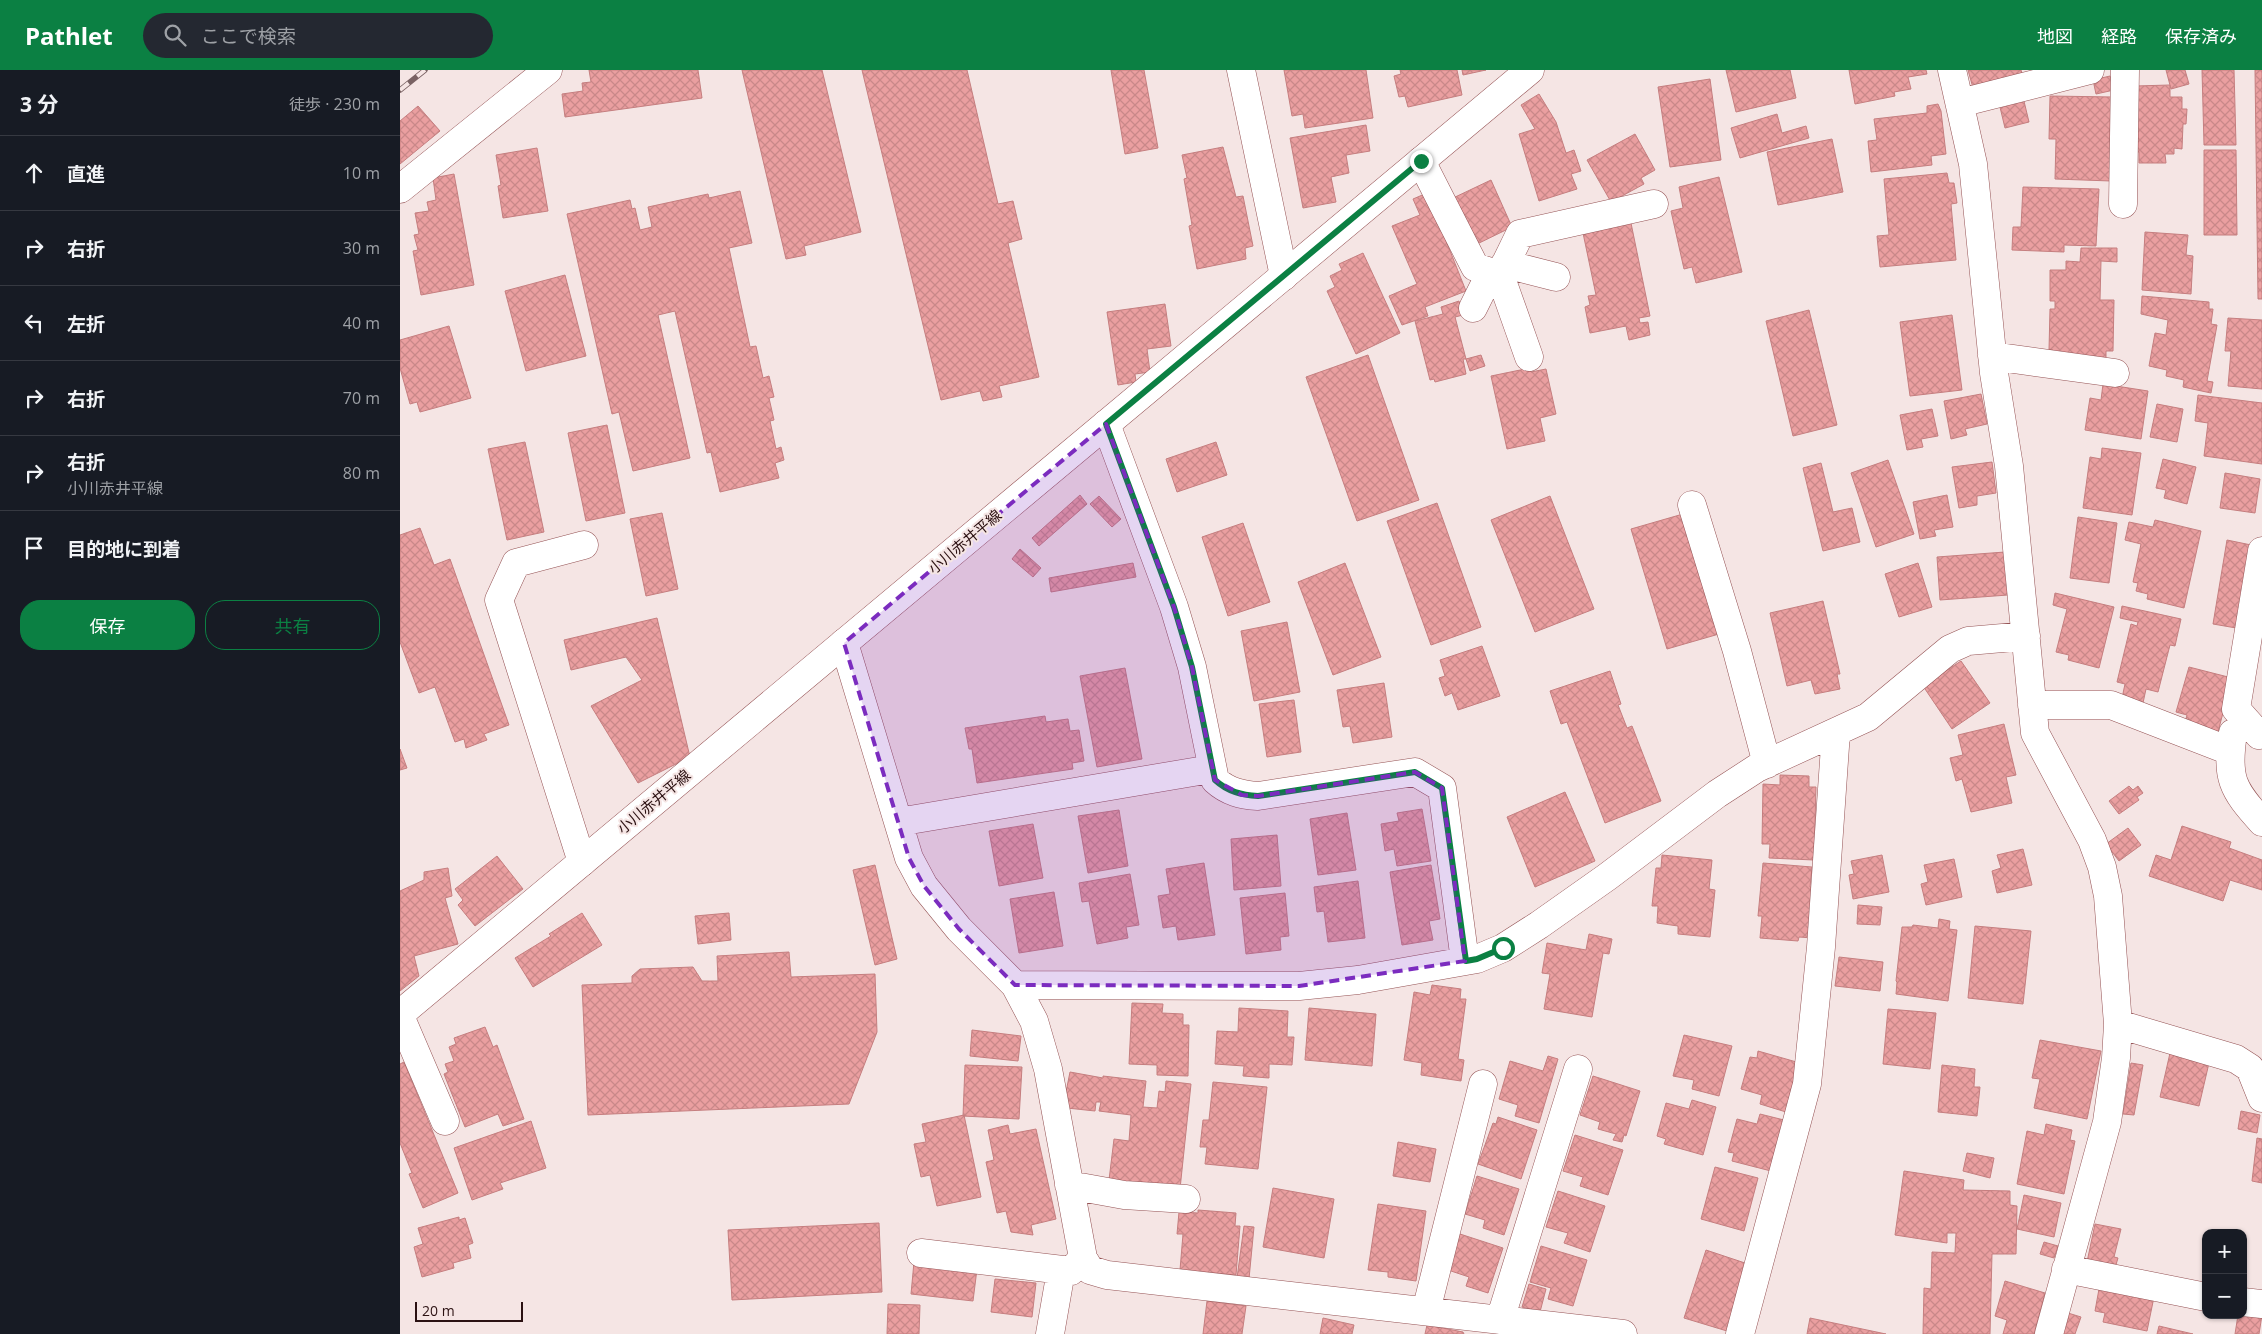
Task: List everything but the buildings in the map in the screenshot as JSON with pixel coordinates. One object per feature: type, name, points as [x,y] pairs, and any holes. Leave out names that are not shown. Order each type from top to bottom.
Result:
[{"type":"street","points":[[400,189],[548,70]]},
{"type":"street","points":[[1241,70],[1284,276]]},
{"type":"street","name":"小川赤井平線","points":[[400,1016],[1530,70]]},
{"type":"street","points":[[1952,70],[1973,164],[1992,356],[2009,466],[2035,734],[2092,840],[2102,867],[2108,896],[2118,1024],[2116,1058],[2107,1122],[2049,1334]]},
{"type":"street","points":[[1960,103],[2090,70]]},
{"type":"street","points":[[2122,204],[2125,70]]},
{"type":"street","points":[[1421,161],[1474,267],[1556,277]]},
{"type":"street","points":[[1473,308],[1499,270],[1520,234],[1654,204]]},
{"type":"street","points":[[1499,270],[1529,357]]},
{"type":"street","points":[[1992,356],[2115,373]]},
{"type":"street","points":[[1106,424],[1174,607],[1192,667],[1211,769],[1215,780],[1223,787],[1242,795],[1258,796],[1415,772],[1442,788],[1466,961]]},
{"type":"street","points":[[1692,505],[1737,651],[1767,764]]},
{"type":"street","points":[[582,862],[499,600],[516,563],[584,545]]},
{"type":"street","points":[[2262,551],[2230,751],[2230,779],[2262,822]]},
{"type":"street","points":[[1015,985],[1299,986],[1358,980],[1477,959],[1503,948],[1539,925],[1607,877],[1717,794],[1767,764],[1868,717],[1950,649],[1968,642],[2026,636]]},
{"type":"street","points":[[844,643],[909,858],[924,886],[959,929],[1015,985],[1034,1021],[1048,1070],[1069,1185],[1072,1264],[1050,1334]]},
{"type":"street","points":[[2032,705],[2111,705],[2230,751]]},
{"type":"street","points":[[2236,709],[2259,734],[2262,734]]},
{"type":"street","points":[[1740,1334],[1807,1084],[1821,947],[1836,732]]},
{"type":"street","points":[[898,822],[1211,769]]},
{"type":"street","points":[[400,1016],[446,1121]]},
{"type":"street","points":[[2118,1024],[2236,1059],[2250,1068],[2262,1098]]},
{"type":"street","points":[[1500,1320],[1578,1069]]},
{"type":"street","points":[[1426,1311],[1483,1084]]},
{"type":"street","points":[[1069,1185],[1124,1195],[1186,1199]]},
{"type":"street","points":[[921,1253],[1072,1264],[1107,1275],[1623,1334]]},
{"type":"street","points":[[2066,1269],[2202,1296]]},
{"type":"street","points":[[2247,1302],[2262,1304]]},
{"type":"highlighted area","points":[[1106,424],[1174,607],[1192,667],[1215,780],[1242,795],[1258,796],[1415,772],[1442,788],[1465,961],[1299,986],[1015,985],[959,929],[924,886],[909,858],[844,643]]},
{"type":"railway","points":[[400,90],[425,70]]},
{"type":"route","points":[[1421,161],[1106,424],[1174,607],[1192,667],[1211,769],[1215,780],[1223,787],[1242,795],[1258,796],[1415,772],[1442,788],[1466,961],[1477,959],[1503,948]]}]
